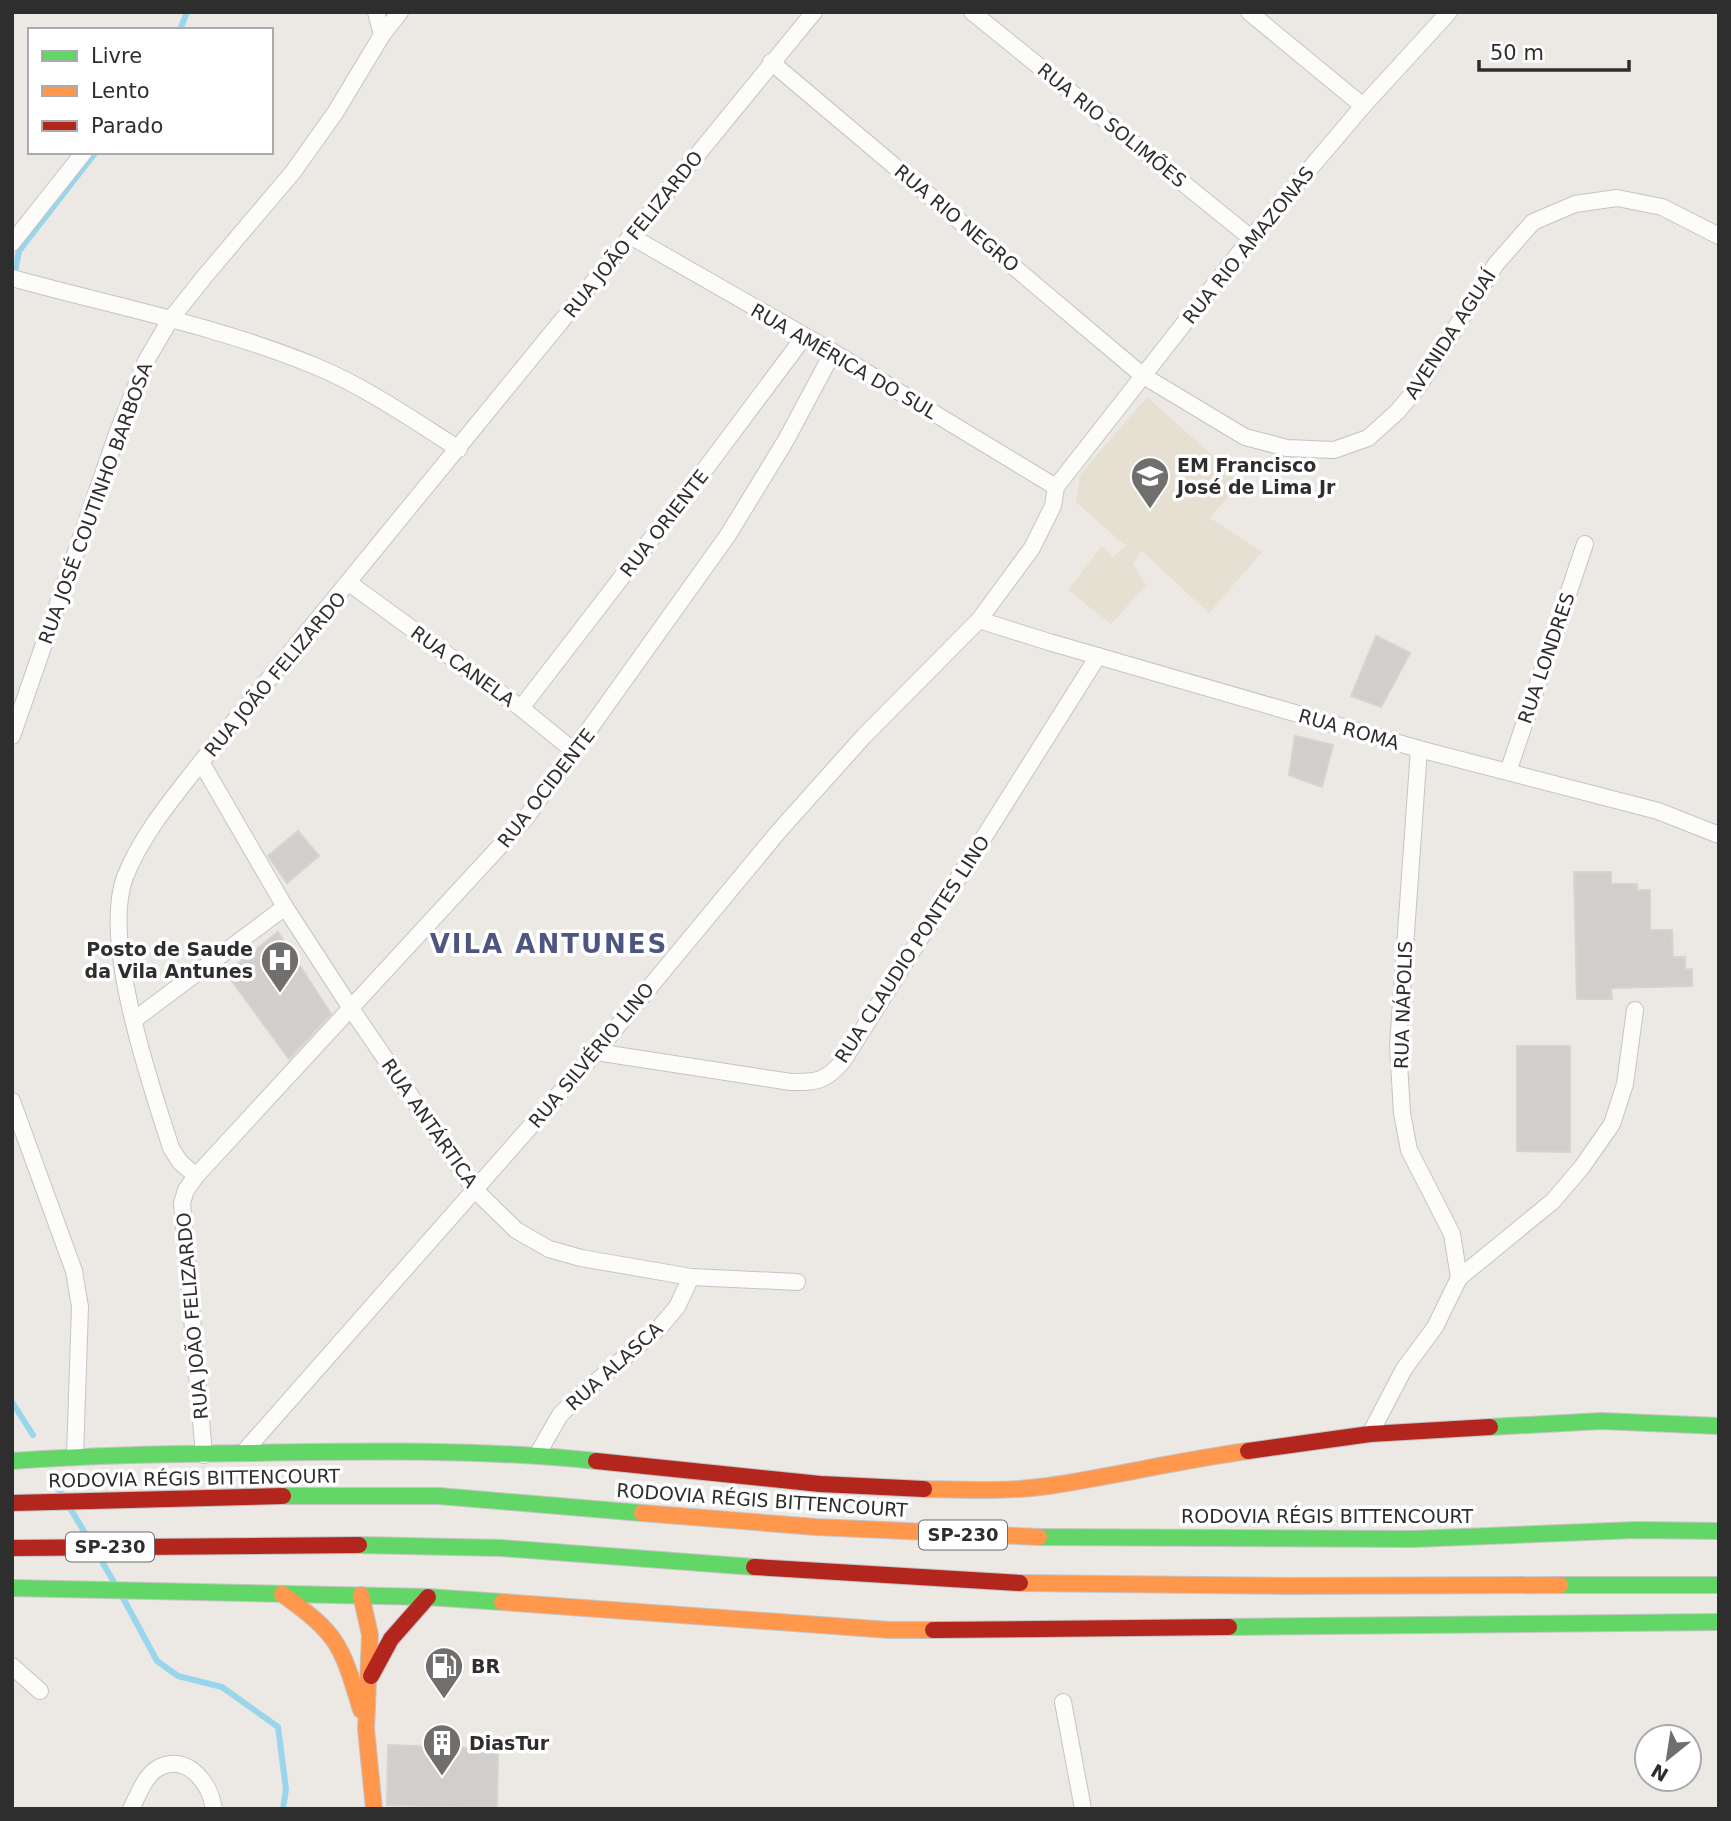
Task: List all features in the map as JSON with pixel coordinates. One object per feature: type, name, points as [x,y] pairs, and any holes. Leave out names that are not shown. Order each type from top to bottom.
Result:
[{"type":"main road","points":[[12,1461],[75,1456],[350,1451],[537,1455],[820,1484],[901,1489],[988,1490],[1046,1486],[1197,1458],[1370,1434],[1601,1421],[1719,1426]]},
{"type":"main road","name":"RODOVIA RÉGIS BITTENCOURT","points":[[12,1503],[318,1495],[439,1496],[816,1527],[960,1535],[1124,1539],[1413,1539],[1636,1530],[1719,1531]]},
{"type":"main road","name":"SP-230","points":[[12,1548],[365,1545],[502,1548],[830,1573],[1043,1584],[1719,1585]]},
{"type":"main road","points":[[12,1588],[428,1597],[890,1630],[1719,1622]]},
{"type":"main road","points":[[282,1594],[320,1623],[336,1640],[346,1660],[366,1729]]},
{"type":"main road","points":[[361,1595],[370,1635],[366,1729],[374,1809]]},
{"type":"main road","points":[[368,1681],[391,1639],[428,1597]]},
{"type":"street","points":[[376,12],[382,35]]},
{"type":"street","name":"RUA JOSÉ COUTINHO BARBOSA","points":[[12,736],[118,431],[146,361],[170,320],[247,223],[293,172],[335,113],[382,35],[400,12]]},
{"type":"street","name":"RUA JOÃO FELIZARDO","points":[[204,1455],[182,1203],[186,1190],[196,1176],[180,1162],[171,1148],[134,1020],[121,962],[118,918],[124,880],[139,847],[201,762],[814,12]]},
{"type":"street","name":"RUA RIO SOLIMÕES","points":[[972,12],[1251,239]]},
{"type":"street","points":[[1249,12],[1363,106]]},
{"type":"street","name":"RUA RIO AMAZONAS","points":[[1056,487],[1251,239],[1363,106],[1449,12]]},
{"type":"street","name":"RUA RIO NEGRO","points":[[771,62],[1142,375]]},
{"type":"street","points":[[12,243],[82,154]]},
{"type":"street","name":"AVENIDA AGUAÍ","points":[[1142,375],[1245,437],[1287,449],[1334,450],[1368,438],[1397,412],[1418,387],[1496,264],[1534,222],[1575,204],[1617,198],[1662,206],[1719,236]]},
{"type":"street","name":"RUA AMÉRICA DO SUL","points":[[632,237],[833,352],[1056,487]]},
{"type":"street","points":[[19,280],[258,345],[318,367],[371,395],[459,449]]},
{"type":"street","name":"RUA ORIENTE","points":[[521,708],[804,337]]},
{"type":"street","name":"RUA OCIDENTE","points":[[196,1176],[352,1010],[525,819],[728,535],[786,440],[833,352]]},
{"type":"street","name":"RUA SILVÉRIO LINO","points":[[243,1453],[596,1052],[796,812],[864,736],[979,620],[1039,536],[1053,506],[1056,487]]},
{"type":"street","name":"RUA LONDRES","points":[[1508,772],[1585,544]]},
{"type":"street","name":"RUA CANELA","points":[[349,583],[521,708],[575,752]]},
{"type":"street","name":"RUA ROMA","points":[[979,620],[1419,749],[1658,811],[1719,835]]},
{"type":"street","name":"RUA CLAUDIO PONTES LINO","points":[[596,1052],[791,1082],[816,1082],[831,1074],[1098,656]]},
{"type":"street","name":"RUA NÁPOLIS","points":[[1419,749],[1398,1046],[1402,1113],[1409,1150],[1452,1234],[1460,1278]]},
{"type":"street","name":"RUA ANTÁRTICA","points":[[201,762],[285,907],[352,1010],[475,1190],[516,1230],[549,1249],[580,1258],[691,1277],[797,1282]]},
{"type":"street","points":[[134,1020],[285,907]]},
{"type":"street","points":[[1370,1434],[1404,1370],[1435,1327],[1460,1278],[1553,1200],[1582,1167],[1612,1124],[1625,1084],[1635,1010]]},
{"type":"street","points":[[12,1101],[74,1271],[80,1307],[75,1456]]},
{"type":"street","name":"RUA ALASCA","points":[[537,1455],[560,1415],[660,1327],[677,1307],[691,1277]]},
{"type":"street","points":[[12,1666],[40,1691]]},
{"type":"street","points":[[1063,1702],[1083,1809]]},
{"type":"street","points":[[131,1809],[145,1781],[159,1768],[176,1765],[192,1770],[207,1784],[214,1809]]},
{"type":"shaded area","name":"EM Francisco José de Lima Jr","points":[[1147,397],[1241,481],[1210,518],[1262,552],[1209,613],[1141,550],[1133,564],[1146,585],[1111,624],[1068,590],[1102,546],[1113,557],[1126,546],[1076,502],[1080,475]]},
{"type":"building","points":[[1376,636],[1410,653],[1381,707],[1351,696]]},
{"type":"building","points":[[1295,736],[1333,745],[1322,787],[1289,775]]},
{"type":"building","points":[[298,831],[319,856],[287,883],[268,856]]},
{"type":"building","points":[[1574,872],[1611,872],[1611,884],[1637,884],[1637,890],[1650,890],[1650,930],[1672,930],[1673,957],[1685,957],[1685,970],[1692,969],[1692,986],[1611,988],[1612,999],[1577,999]]},
{"type":"building","name":"Posto de Saude da Vila Antunes","points":[[278,932],[331,1014],[289,1059],[226,973]]},
{"type":"building","points":[[1517,1046],[1570,1046],[1570,1152],[1517,1151]]},
{"type":"building","name":"DiasTur","points":[[388,1745],[498,1749],[497,1809],[387,1805]]},
{"type":"waterway","points":[[181,28],[187,12]]},
{"type":"waterway","points":[[14,277],[19,251],[94,154]]},
{"type":"waterway","points":[[12,1402],[33,1435]]},
{"type":"waterway","points":[[50,1473],[61,1493]]},
{"type":"waterway","points":[[70,1508],[88,1538]]},
{"type":"waterway","points":[[99,1556],[116,1586]]},
{"type":"waterway","points":[[122,1596],[157,1661],[178,1676],[222,1687],[278,1727],[286,1789],[283,1809]]},
{"type":"traffic: fast","points":[[1490,1427],[1601,1421],[1719,1426]]},
{"type":"traffic: fast","points":[[12,1461],[132,1455],[381,1451],[510,1454],[596,1461]]},
{"type":"traffic: fast","points":[[283,1496],[439,1496],[642,1513]]},
{"type":"traffic: fast","points":[[1039,1537],[1413,1539],[1636,1530],[1719,1531]]},
{"type":"traffic: fast","points":[[359,1545],[501,1548],[754,1567]]},
{"type":"traffic: fast","points":[[1560,1585],[1719,1585]]},
{"type":"traffic: fast","points":[[12,1588],[428,1597],[502,1602]]},
{"type":"traffic: fast","points":[[1229,1627],[1719,1622]]},
{"type":"traffic: slow","points":[[924,1489],[1033,1488],[1248,1451]]},
{"type":"traffic: slow","points":[[642,1513],[816,1527],[1039,1537]]},
{"type":"traffic: slow","points":[[1020,1583],[1560,1585]]},
{"type":"traffic: slow","points":[[282,1594],[327,1631],[342,1655],[361,1710]]},
{"type":"traffic: slow","points":[[361,1595],[370,1635],[366,1729],[374,1809]]},
{"type":"traffic: slow","points":[[502,1602],[889,1630],[933,1630]]},
{"type":"traffic: jam","points":[[1248,1451],[1370,1434],[1490,1427]]},
{"type":"traffic: jam","points":[[596,1461],[820,1484],[924,1489]]},
{"type":"traffic: jam","points":[[12,1503],[283,1496]]},
{"type":"traffic: jam","points":[[12,1548],[359,1545]]},
{"type":"traffic: jam","points":[[754,1567],[1020,1583]]},
{"type":"traffic: jam","points":[[371,1676],[391,1639],[428,1597]]},
{"type":"traffic: jam","points":[[933,1630],[1229,1627]]},
{"type":"place","name":"EM Francisco José de Lima Jr","points":[[1150,510]]},
{"type":"place","name":"Posto de Saude da Vila Antunes","points":[[280,994]]},
{"type":"place","name":"BR","points":[[444,1700]]},
{"type":"place","name":"DiasTur","points":[[442,1777]]},
{"type":"district","name":"VILA ANTUNES","points":[[549,944]]}]
